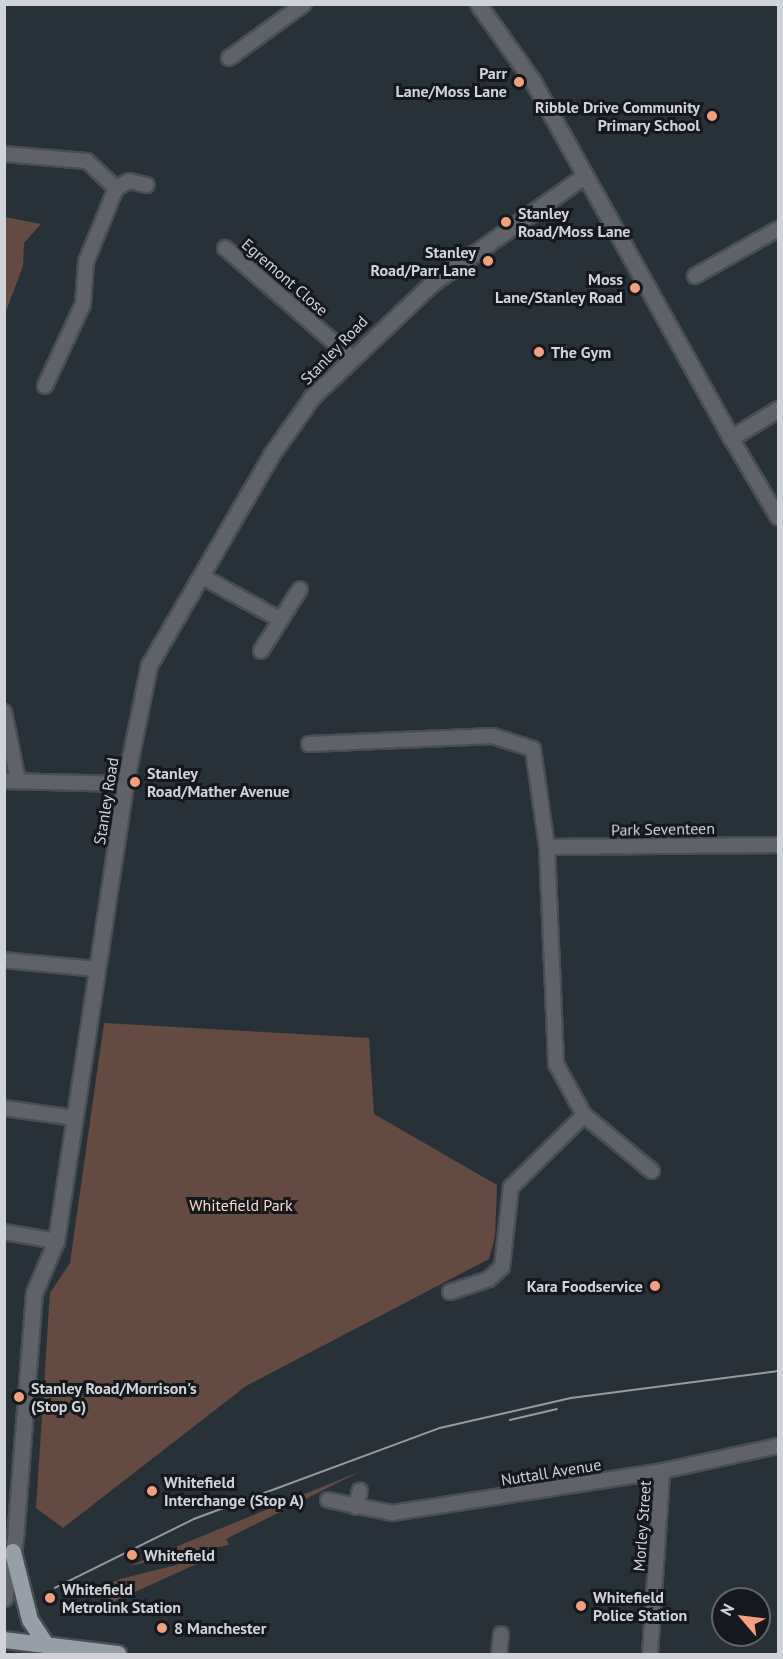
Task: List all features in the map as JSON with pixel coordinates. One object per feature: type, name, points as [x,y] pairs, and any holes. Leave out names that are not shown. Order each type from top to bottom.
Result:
[{"type":"highway","points":[[14,1552],[30,1620],[46,1645]]},
{"type":"highway","points":[[4,1640],[118,1654]]},
{"type":"street","points":[[229,58],[304,4]]},
{"type":"street","points":[[478,4],[532,80],[730,438],[778,517]]},
{"type":"street","points":[[4,154],[87,160],[116,188]]},
{"type":"street","name":"Stanley Road","points":[[4,1598],[14,1552],[34,1293],[56,1241],[125,783],[149,665],[281,439],[350,356],[431,284],[584,176]]},
{"type":"street","points":[[45,386],[83,304],[86,262],[116,188],[129,181],[147,185]]},
{"type":"street","points":[[695,276],[778,230]]},
{"type":"street","name":"Egremont Close","points":[[225,248],[350,356]]},
{"type":"street","points":[[730,438],[778,409]]},
{"type":"street","points":[[201,576],[281,620]]},
{"type":"street","points":[[261,651],[300,589]]},
{"type":"street","points":[[4,712],[11,781],[125,783]]},
{"type":"street","points":[[309,744],[493,736],[533,749],[547,847],[556,1064],[584,1115],[652,1171]]},
{"type":"street","name":"Park Seventeen","points":[[547,847],[778,844]]},
{"type":"street","points":[[4,960],[98,969]]},
{"type":"street","points":[[4,1108],[75,1118]]},
{"type":"street","points":[[450,1292],[489,1279],[502,1267],[511,1187],[584,1115]]},
{"type":"street","points":[[4,1233],[56,1241]]},
{"type":"street","name":"Nuttall Avenue","points":[[328,1500],[392,1513],[662,1471],[778,1446]]},
{"type":"street","name":"Morley Street","points":[[650,1654],[662,1471]]},
{"type":"street","points":[[356,1507],[360,1490]]},
{"type":"street","points":[[499,1654],[501,1634]]},
{"type":"green space","points":[[5,217],[41,224],[24,243],[23,266],[5,314]]},
{"type":"green space","name":"Whitefield Park","points":[[104,1023],[369,1038],[374,1114],[497,1185],[495,1237],[489,1259],[246,1386],[63,1528],[36,1508],[50,1293],[70,1263]]},
{"type":"green space","points":[[361,1471],[226,1539],[229,1545],[129,1566]]},
{"type":"green space","points":[[216,1555],[111,1603],[103,1587],[120,1579]]},
{"type":"tram line","points":[[55,1588],[194,1519],[440,1428],[571,1398],[778,1371]]},
{"type":"tram line","points":[[510,1420],[557,1409]]},
{"type":"place","name":"Parr Lane/Moss Lane","points":[[519,82]]},
{"type":"place","name":"Ribble Drive Community Primary School","points":[[712,116]]},
{"type":"place","name":"Stanley Road/Moss Lane","points":[[506,222]]},
{"type":"place","name":"Stanley Road/Parr Lane","points":[[488,261]]},
{"type":"place","name":"Moss Lane/Stanley Road","points":[[635,288]]},
{"type":"place","name":"The Gym","points":[[539,352]]},
{"type":"place","name":"Stanley Road/Mather Avenue","points":[[135,782]]},
{"type":"place","name":"Kara Foodservice","points":[[655,1286]]},
{"type":"place","name":"Stanley Road/Morrison's (Stop G)","points":[[19,1397]]},
{"type":"place","name":"Whitefield Interchange (Stop A)","points":[[152,1491]]},
{"type":"place","name":"Whitefield","points":[[132,1555]]},
{"type":"place","name":"Whitefield Metrolink Station","points":[[50,1598]]},
{"type":"place","name":"Whitefield Police Station","points":[[581,1606]]},
{"type":"place","name":"8 Manchester","points":[[162,1628]]}]
